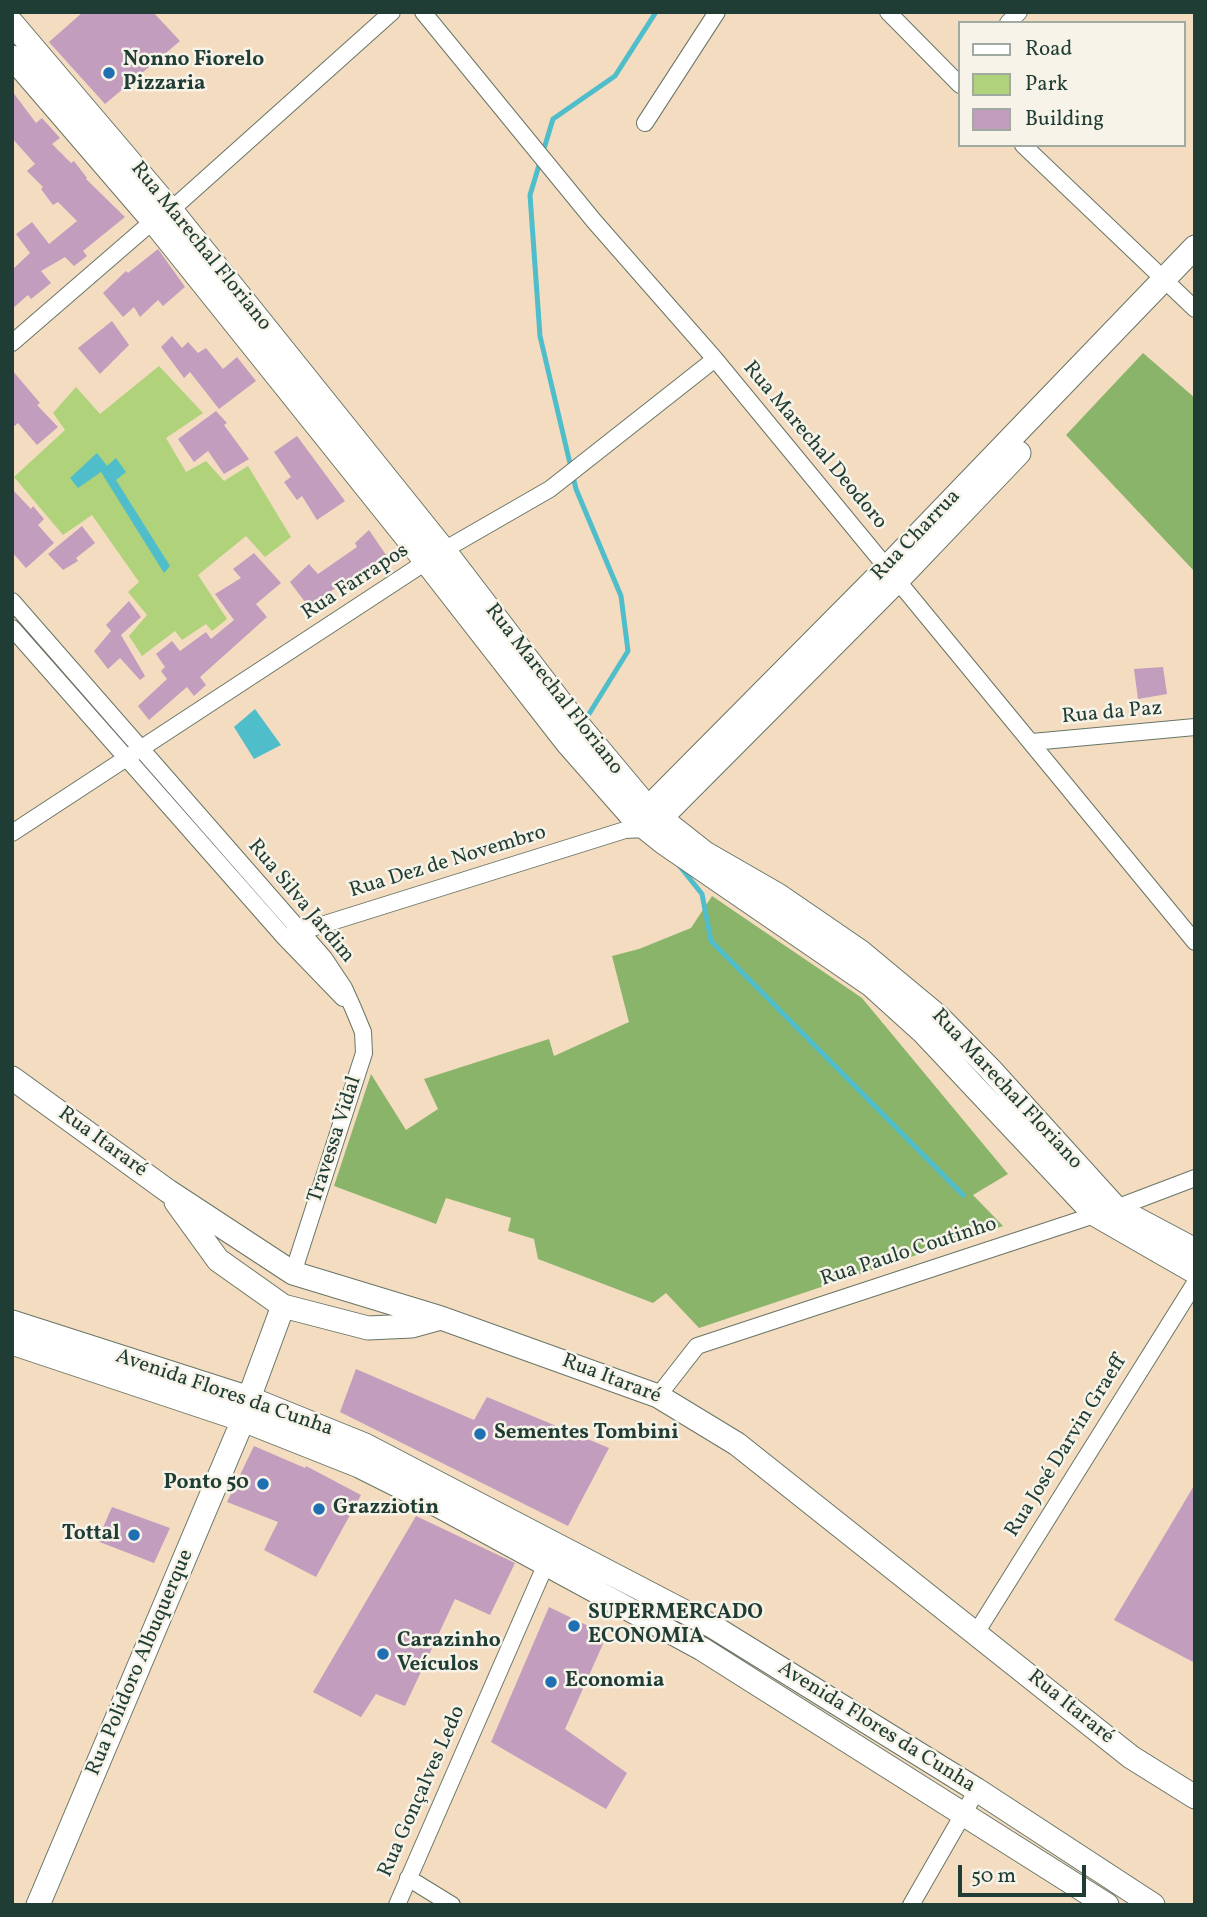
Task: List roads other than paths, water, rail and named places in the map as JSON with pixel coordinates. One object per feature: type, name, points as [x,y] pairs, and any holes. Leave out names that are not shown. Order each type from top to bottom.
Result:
[{"type":"street","points":[[12,343],[162,216],[392,12]]},
{"type":"street","name":"Rua Marechal Deodoro","points":[[423,12],[594,221],[715,359],[1195,942]]},
{"type":"street","points":[[645,123],[717,12]]},
{"type":"street","points":[[888,12],[957,77]]},
{"type":"street","name":"Rua Marechal Floriano","points":[[12,23],[38,70],[162,216],[435,557],[568,744],[642,821],[990,1069],[1116,1208],[1195,1250]]},
{"type":"street","name":"Rua Marechal Floriano","points":[[12,57],[38,70]]},
{"type":"street","points":[[1025,147],[1195,309]]},
{"type":"street","name":"Rua Charrua","points":[[642,821],[893,574],[1170,284],[1195,247]]},
{"type":"street","name":"Rua Charrua","points":[[1170,284],[1195,269]]},
{"type":"street","name":"Rua Farrapos","points":[[12,833],[435,557],[550,489],[715,359]]},
{"type":"street","name":"Rua Silva Jardim","points":[[13,605],[141,748],[285,938],[352,1008]]},
{"type":"street","name":"Rua Silva Jardim","points":[[12,628],[126,758],[300,931],[335,973],[352,1008]]},
{"type":"street","name":"Rua da Paz","points":[[1032,742],[1195,727]]},
{"type":"street","name":"Rua Dez de Novembro","points":[[285,938],[642,821]]},
{"type":"street","name":"Travessa Vidal","points":[[293,1273],[363,1053],[363,1032],[352,1008]]},
{"type":"street","name":"Rua Marechal Floriano","points":[[930,1024],[1094,1214],[1195,1272]]},
{"type":"street","name":"Rua Itararé","points":[[12,1078],[168,1191],[293,1273],[441,1318],[658,1396],[737,1444],[1131,1757],[1195,1797]]},
{"type":"street","name":"Rua Paulo Coutinho","points":[[658,1396],[696,1346],[1116,1208],[1195,1178]]},
{"type":"street","points":[[168,1191],[218,1260],[283,1306],[368,1328],[412,1326],[441,1318]]},
{"type":"street","name":"Rua José Darvin Graeff","points":[[976,1633],[1195,1283]]},
{"type":"street","points":[[243,1420],[283,1306]]},
{"type":"street","name":"Avenida Flores da Cunha","points":[[12,1322],[249,1398],[365,1445],[555,1542],[712,1626],[977,1790],[1153,1905]]},
{"type":"street","name":"Avenida Flores da Cunha","points":[[12,1343],[243,1420],[359,1466],[702,1649],[1107,1905]]},
{"type":"street","name":"Rua Polidoro Albuquerque","points":[[38,1905],[243,1420]]},
{"type":"street","name":"Rua Gonçalves Ledo","points":[[397,1905],[555,1542]]},
{"type":"street","points":[[702,1649],[712,1626]]},
{"type":"street","points":[[911,1905],[977,1790]]},
{"type":"street","points":[[408,1878],[452,1905]]},
{"type":"water","points":[[97,453],[107,466],[116,458],[126,472],[116,480],[170,566],[164,573],[101,472],[78,488],[70,478]]},
{"type":"water","points":[[255,709],[281,745],[254,759],[234,727]]},
{"type":"waterway","points":[[543,152],[553,119],[615,76],[656,12]]},
{"type":"waterway","points":[[540,162],[530,195],[540,336],[576,489],[621,596],[628,651],[584,722]]},
{"type":"waterway","points":[[678,864],[702,894],[711,941],[963,1195]]},
{"type":"place","name":"Nonno Fiorelo Pizzaria","points":[[109,73]]},
{"type":"place","name":"Sementes Tombini","points":[[480,1434]]},
{"type":"place","name":"Ponto 50","points":[[263,1484]]},
{"type":"place","name":"Grazziotin","points":[[319,1509]]},
{"type":"place","name":"Tottal","points":[[134,1535]]},
{"type":"place","name":"SUPERMERCADO ECONOMIA","points":[[574,1626]]},
{"type":"place","name":"Carazinho Veículos","points":[[383,1654]]},
{"type":"place","name":"Economia","points":[[551,1682]]}]
